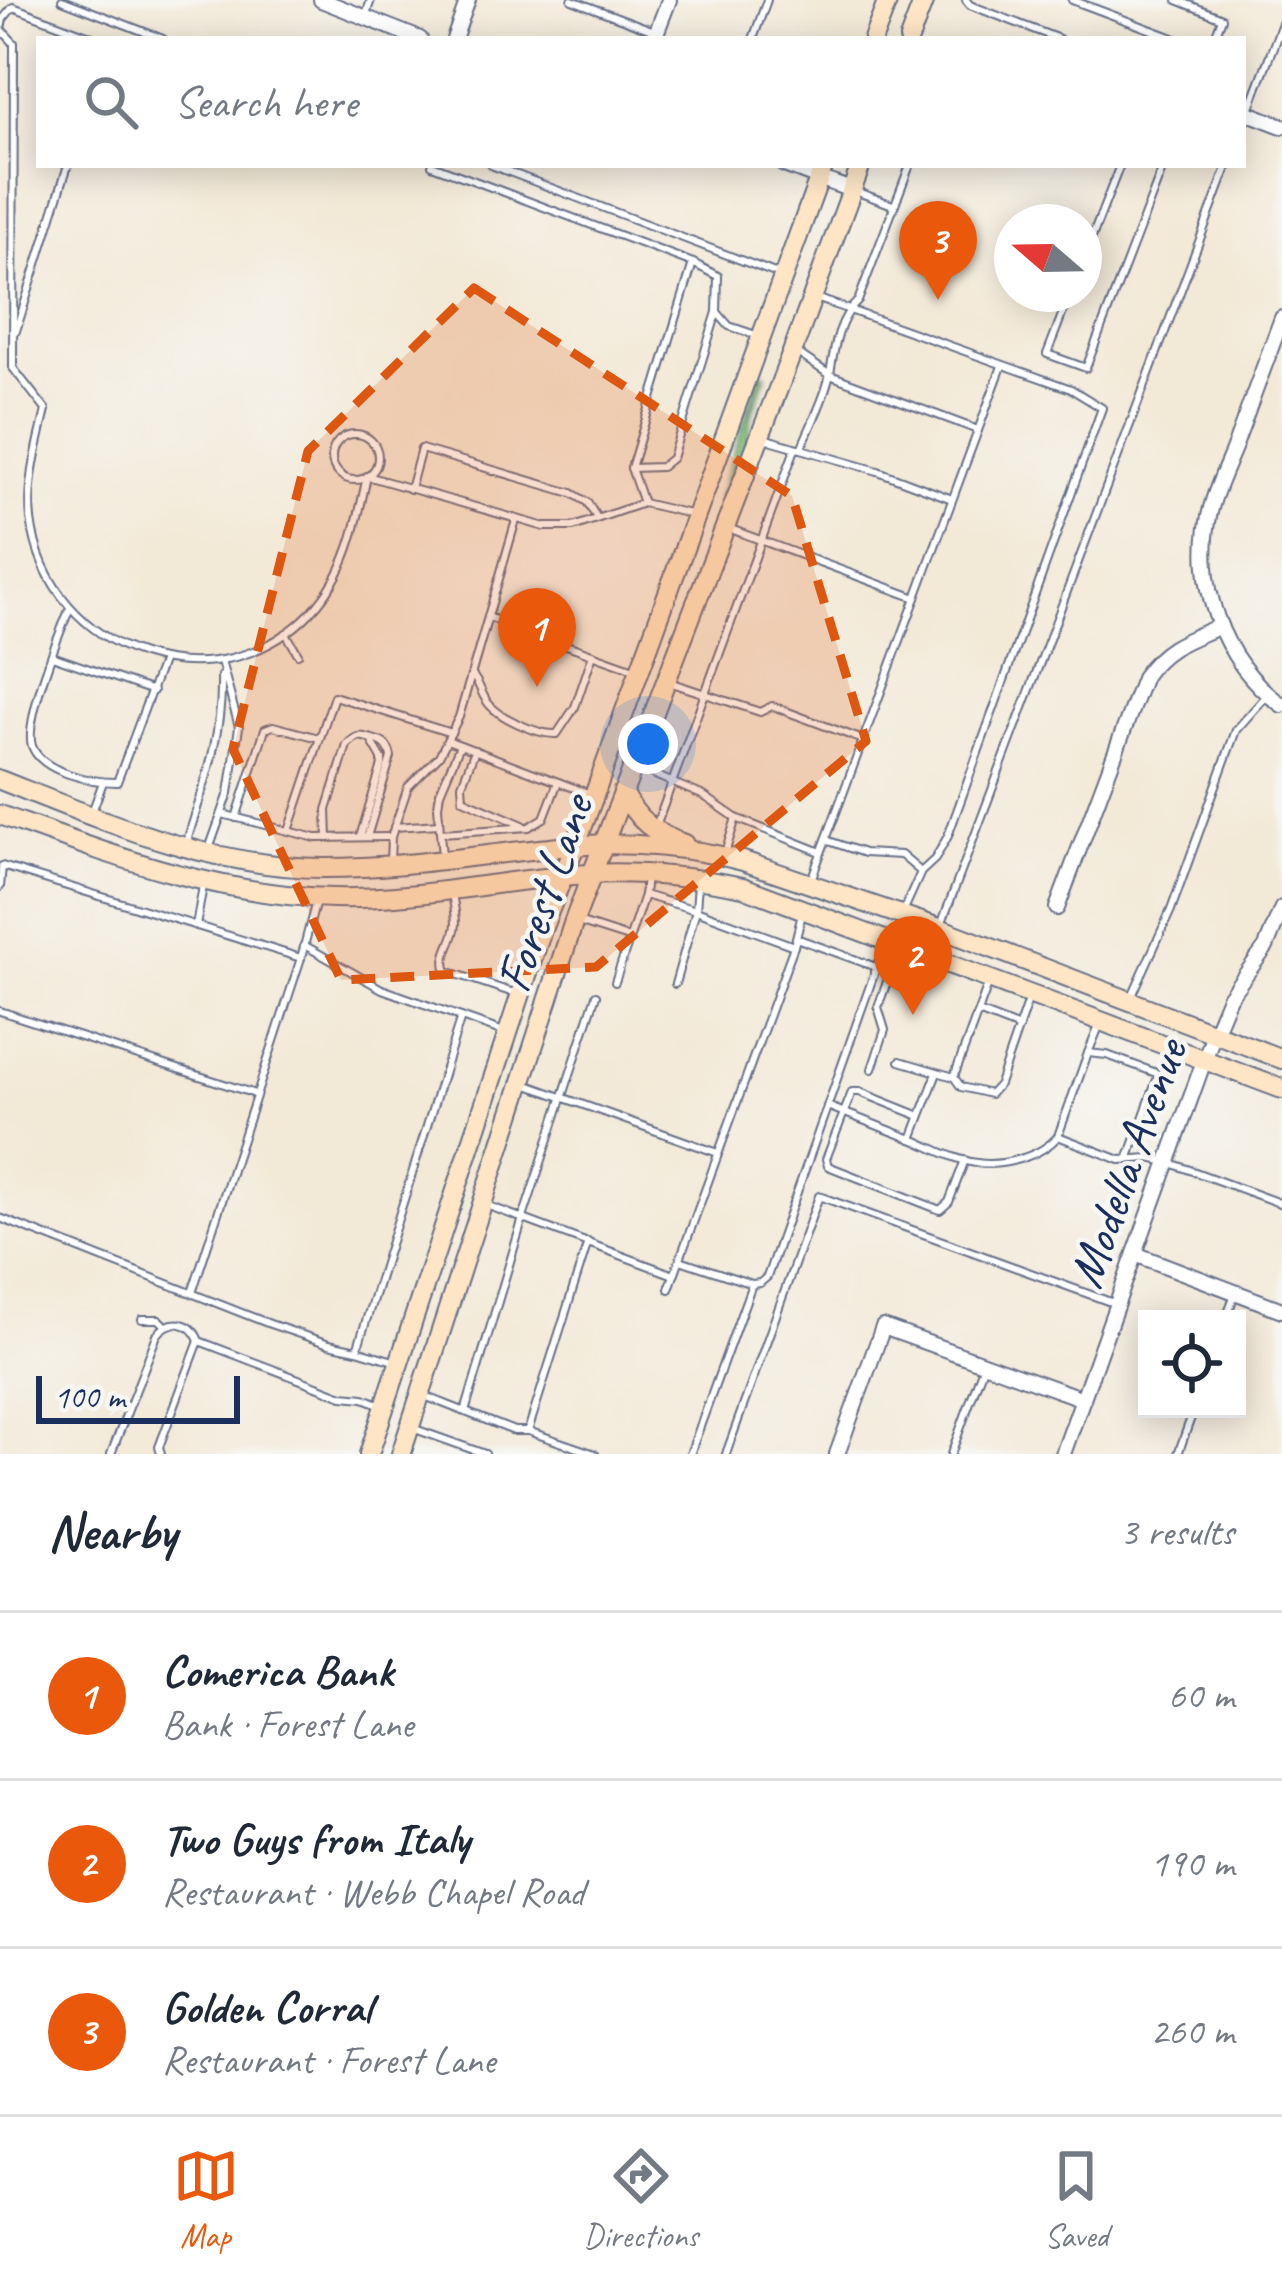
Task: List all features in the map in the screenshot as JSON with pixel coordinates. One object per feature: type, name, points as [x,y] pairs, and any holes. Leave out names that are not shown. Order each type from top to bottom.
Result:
[{"type":"main road","points":[[874,36],[888,0]]},
{"type":"main road","points":[[911,36],[924,0]]},
{"type":"main road","name":"Forest Lane","points":[[400,1454],[574,921],[860,168]]},
{"type":"main road","name":"Forest Lane","points":[[369,1454],[562,876],[822,172]]},
{"type":"main road","points":[[761,337],[793,350]]},
{"type":"main road","points":[[696,515],[725,527]]},
{"type":"main road","points":[[639,671],[665,680]]},
{"type":"main road","points":[[0,780],[157,840],[266,864],[390,866],[575,845],[715,854]]},
{"type":"main road","points":[[623,791],[638,818],[655,831],[939,928],[1282,1059]]},
{"type":"main road","points":[[0,815],[204,883],[290,896],[378,897],[592,874],[646,874],[743,886],[1282,1089]]},
{"type":"main road","points":[[204,883],[208,852]]},
{"type":"main road","points":[[804,908],[809,884]]},
{"type":"main road","points":[[454,1195],[482,1204]]},
{"type":"main road","points":[[400,1355],[431,1357]]},
{"type":"street","points":[[321,0],[412,36]]},
{"type":"street","points":[[455,36],[468,0]]},
{"type":"street","points":[[656,35],[669,0]]},
{"type":"street","points":[[1246,119],[1282,126]]},
{"type":"street","points":[[822,172],[851,190]]},
{"type":"street","points":[[1282,318],[1210,511],[1205,559],[1210,592],[1231,650],[1282,706]]},
{"type":"street","points":[[1057,908],[1144,676],[1169,647],[1220,626]]},
{"type":"street","name":"Modella Avenue","points":[[1063,1454],[1214,1033],[1236,985],[1266,947],[1282,908]]},
{"type":"street","points":[[1135,1254],[1282,1310]]},
{"type":"street","points":[[837,1454],[884,1327],[1083,1399]]},
{"type":"lane","points":[[62,0],[156,36]]},
{"type":"lane","points":[[364,17],[371,0]]},
{"type":"lane","points":[[572,0],[656,35]]},
{"type":"lane","points":[[754,36],[767,0]]},
{"type":"lane","points":[[966,0],[1051,36]]},
{"type":"lane","points":[[1072,0],[1168,36]]},
{"type":"lane","points":[[1177,0],[1222,18],[1215,36]]},
{"type":"lane","points":[[90,36],[13,7],[1,29],[14,44],[13,368],[46,410],[31,520],[46,572],[70,608],[102,636],[162,661],[221,661],[267,646],[310,614],[350,549],[368,476],[377,465],[374,444],[362,435],[347,436],[333,453],[335,468],[346,478],[368,476],[554,528],[573,527],[643,503],[696,515]]},
{"type":"lane","points":[[1246,119],[1282,23]]},
{"type":"lane","points":[[14,340],[67,168]]},
{"type":"lane","points":[[440,168],[718,276],[717,312],[672,458],[661,467],[631,468]]},
{"type":"lane","points":[[499,168],[783,276]]},
{"type":"lane","points":[[655,831],[761,541],[830,374],[830,359],[848,310],[858,301],[909,168]]},
{"type":"lane","points":[[1102,211],[1119,168]]},
{"type":"lane","points":[[1063,312],[1047,355],[1086,368],[1163,168]]},
{"type":"lane","points":[[939,928],[1227,168]]},
{"type":"lane","points":[[851,190],[895,205]]},
{"type":"lane","points":[[643,503],[631,468],[693,263]]},
{"type":"lane","points":[[813,297],[1071,389],[1102,408],[948,836],[921,872],[902,915]]},
{"type":"lane","points":[[717,312],[729,326],[761,337]]},
{"type":"lane","points":[[793,350],[830,374],[978,430]]},
{"type":"lane","points":[[809,884],[1002,366]]},
{"type":"lane","points":[[760,437],[878,471],[952,500]]},
{"type":"lane","points":[[410,489],[421,449],[572,493],[587,502],[597,518]]},
{"type":"lane","points":[[390,866],[391,837],[408,787],[439,756],[459,717],[517,519]]},
{"type":"lane","points":[[725,527],[916,598]]},
{"type":"lane","points":[[70,608],[32,721],[32,746],[47,764],[117,782],[162,661]]},
{"type":"lane","points":[[488,617],[639,671]]},
{"type":"lane","points":[[286,633],[298,654]]},
{"type":"lane","points":[[471,674],[497,712],[544,735],[556,734],[575,707],[593,655]]},
{"type":"lane","points":[[52,656],[153,692]]},
{"type":"lane","points":[[208,852],[229,794],[239,727],[221,661]]},
{"type":"lane","points":[[185,847],[215,748],[222,710],[221,661]]},
{"type":"lane","points":[[665,680],[760,712],[772,706],[863,740]]},
{"type":"lane","points":[[1130,1001],[1171,910],[1236,730],[1268,695]]},
{"type":"lane","points":[[289,831],[334,696],[594,795]]},
{"type":"lane","points":[[236,818],[266,729],[273,726],[320,738]]},
{"type":"lane","points":[[328,838],[327,810],[347,745],[353,738],[366,737],[382,765],[364,837]]},
{"type":"lane","points":[[442,861],[440,792],[460,745]]},
{"type":"lane","points":[[475,750],[462,784],[464,799],[529,827]]},
{"type":"lane","points":[[633,766],[704,796],[736,818],[821,851]]},
{"type":"lane","points":[[91,816],[103,782]]},
{"type":"lane","points":[[394,827],[529,827],[544,818],[558,782]]},
{"type":"lane","points":[[222,814],[316,838],[391,837]]},
{"type":"lane","points":[[715,854],[736,818]]},
{"type":"lane","points":[[826,840],[864,853],[901,855],[921,872]]},
{"type":"lane","points":[[0,887],[2,866],[301,958]]},
{"type":"lane","points":[[615,982],[644,895],[646,874]]},
{"type":"lane","points":[[675,983],[696,910],[698,879]]},
{"type":"lane","points":[[196,926],[204,883]]},
{"type":"lane","points":[[452,888],[455,932],[443,961],[445,970],[520,995]]},
{"type":"lane","points":[[644,895],[877,967]]},
{"type":"lane","points":[[192,1293],[317,897]]},
{"type":"lane","points":[[669,1289],[804,908]]},
{"type":"lane","points":[[574,921],[629,939]]},
{"type":"lane","points":[[680,1259],[752,1284],[767,1277],[886,939]]},
{"type":"lane","points":[[304,945],[382,988],[508,1033]]},
{"type":"lane","points":[[872,1070],[885,1030],[878,1007],[888,979],[904,973],[913,950]]},
{"type":"lane","points":[[953,1077],[990,979]]},
{"type":"lane","points":[[465,1412],[596,994]]},
{"type":"lane","points":[[901,1061],[990,1094],[999,1084],[1031,994]]},
{"type":"lane","points":[[0,1011],[255,1094]]},
{"type":"lane","points":[[978,1012],[1019,1028]]},
{"type":"lane","points":[[356,1350],[461,1017]]},
{"type":"lane","points":[[827,1106],[979,1164],[1040,1152],[1058,1136],[1101,1021]]},
{"type":"lane","points":[[1088,1053],[1107,1054],[1160,1074],[1128,1160]]},
{"type":"lane","points":[[913,1139],[937,1073]]},
{"type":"lane","points":[[522,1082],[718,1154]]},
{"type":"lane","points":[[920,1116],[852,1092],[826,1160],[828,1166],[940,1210],[949,1202],[965,1160]]},
{"type":"lane","points":[[1058,1136],[1120,1160],[1168,1162],[1282,1204]]},
{"type":"lane","points":[[726,1454],[819,1196],[1116,1304]]},
{"type":"lane","points":[[482,1204],[674,1275]]},
{"type":"lane","points":[[0,1217],[278,1327],[329,1344],[400,1355]]},
{"type":"lane","points":[[528,1431],[588,1243]]},
{"type":"lane","points":[[690,1454],[752,1284]]},
{"type":"lane","points":[[1229,1310],[1235,1292]]},
{"type":"lane","points":[[142,1319],[187,1325],[199,1341],[344,1396],[384,1406]]},
{"type":"lane","points":[[110,1454],[157,1335],[166,1325]]},
{"type":"lane","points":[[161,1454],[159,1447],[199,1341]]},
{"type":"lane","points":[[952,1454],[984,1363]]},
{"type":"lane","points":[[133,1364],[144,1368]]},
{"type":"lane","points":[[419,1394],[514,1431],[528,1431],[595,1454]]},
{"type":"lane","points":[[121,1396],[132,1400]]},
{"type":"lane","points":[[1178,1454],[1191,1418]]},
{"type":"lane","points":[[409,1426],[485,1454]]},
{"type":"highlighted area","points":[[474,288],[792,496],[866,741],[596,967],[341,980],[233,749],[308,451]]},
{"type":"green space","points":[[760,372],[766,375],[724,502],[719,500]]},
{"type":"place","name":"Golden Corral","points":[[938,300]]},
{"type":"place","name":"Comerica Bank","points":[[537,687]]},
{"type":"place","name":"Two Guys from Italy","points":[[913,1015]]}]
